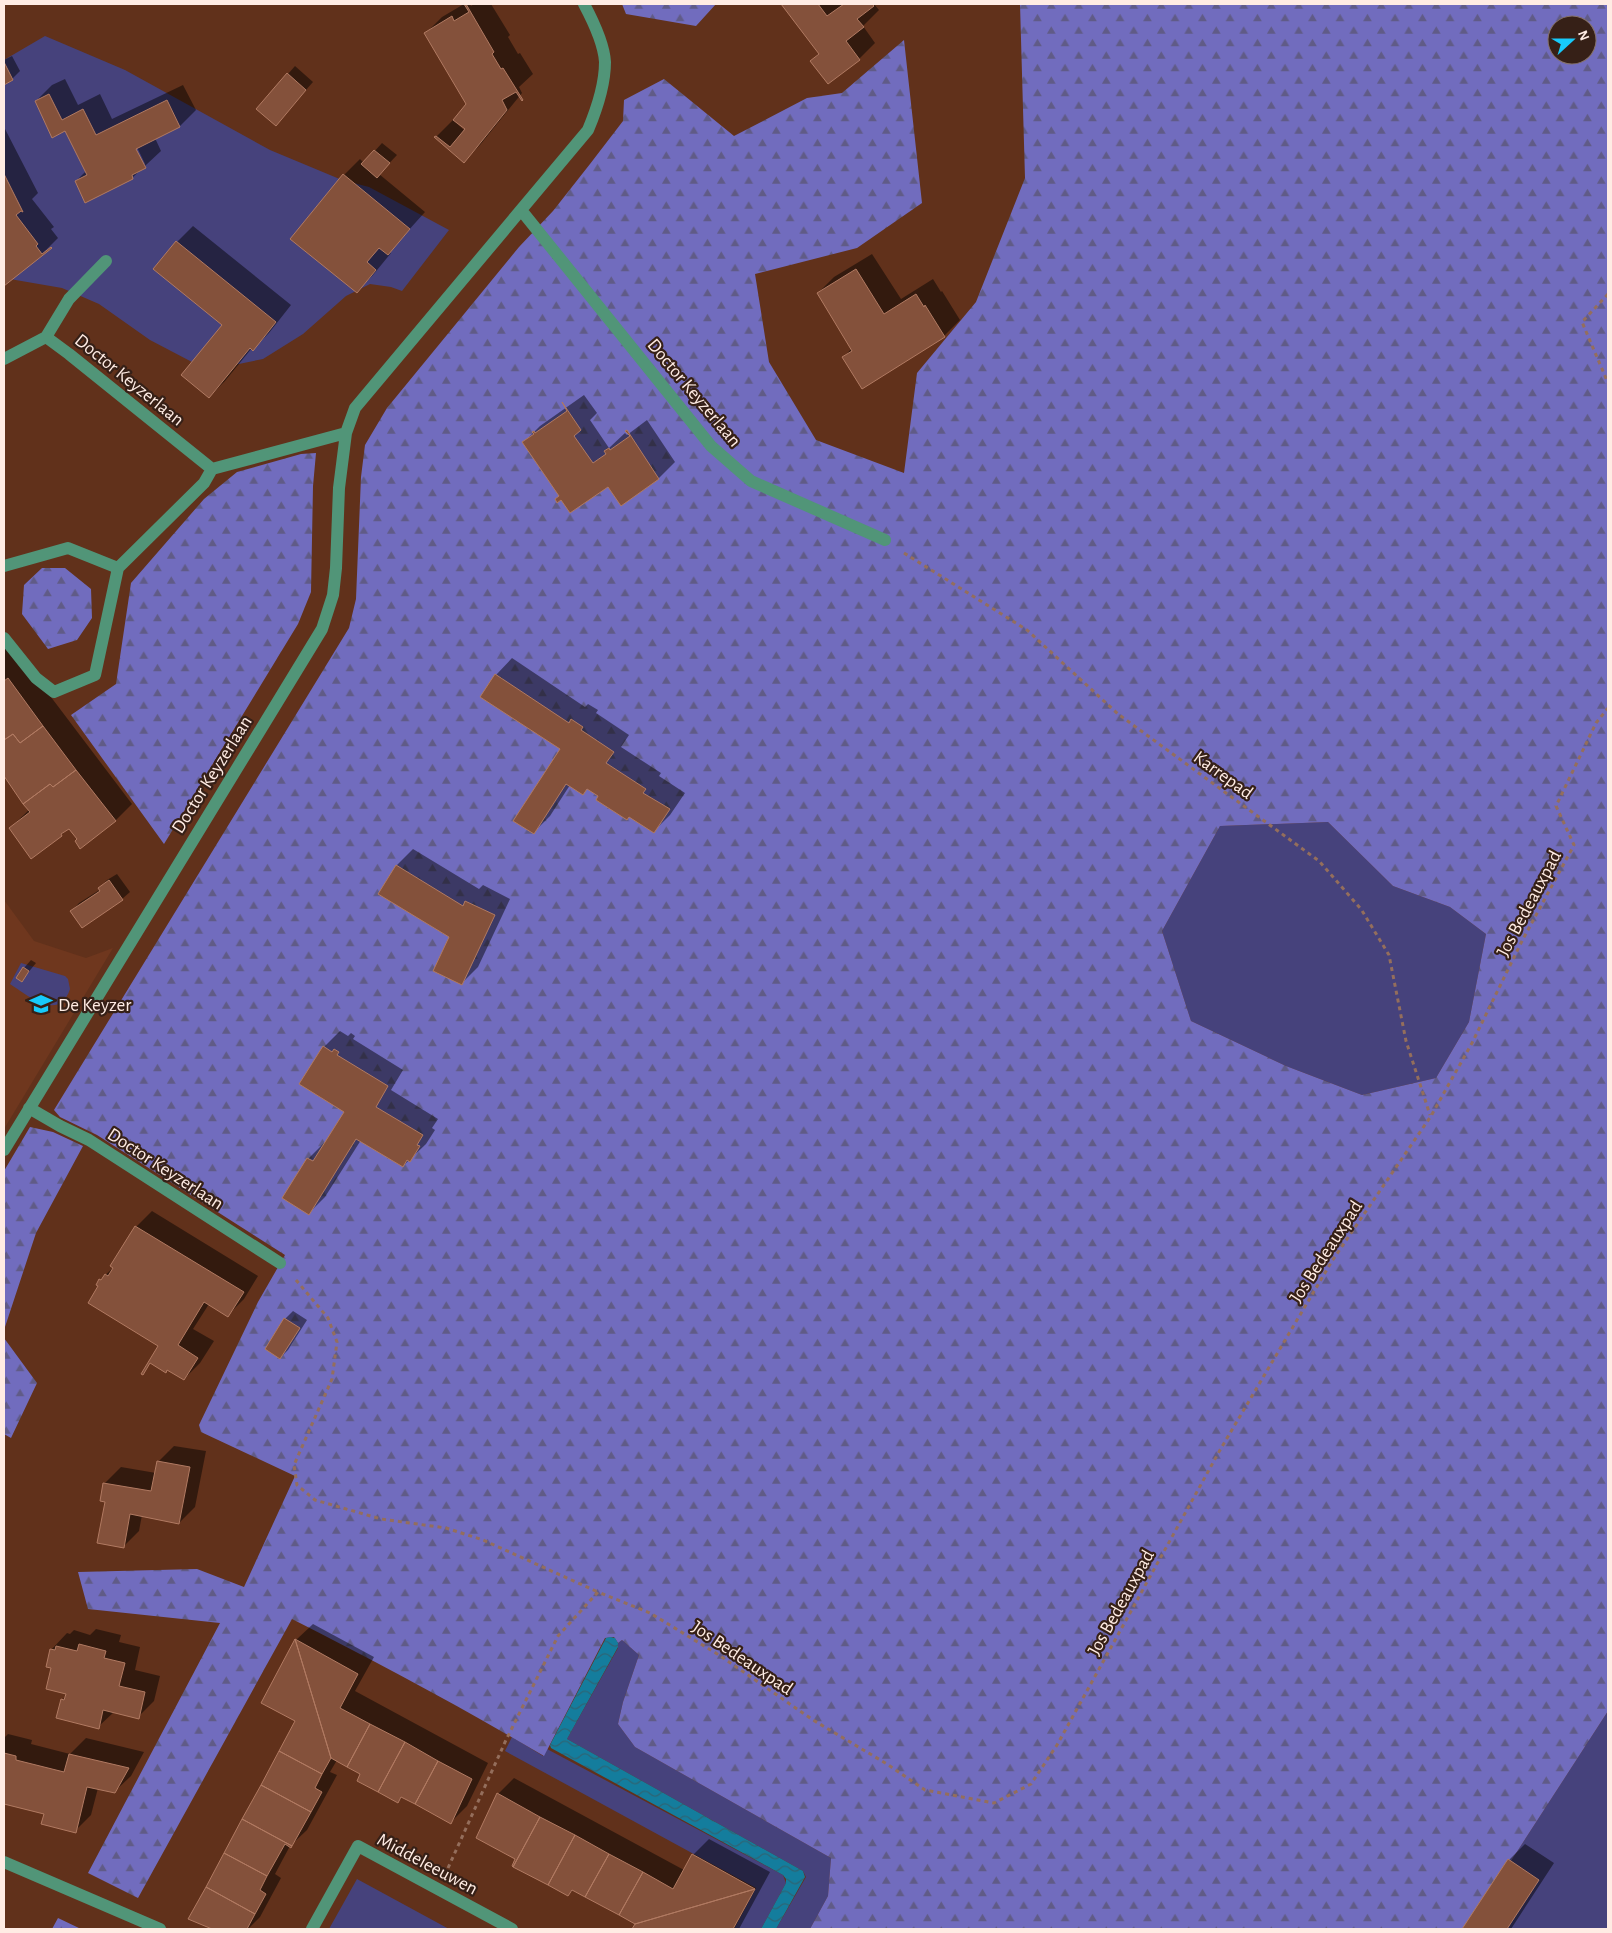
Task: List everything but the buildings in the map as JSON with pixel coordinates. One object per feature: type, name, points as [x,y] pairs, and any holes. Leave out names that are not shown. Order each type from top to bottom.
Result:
[{"type":"street","name":"Doctor Keyzerlaan","points":[[4,1150],[322,628],[333,595],[338,488],[346,433],[355,408],[588,130],[598,107],[604,62],[594,23],[584,4]]},
{"type":"street","name":"Doctor Keyzerlaan","points":[[521,210],[711,446],[751,482],[885,540]]},
{"type":"street","name":"Doctor Keyzerlaan","points":[[4,359],[46,337],[70,299],[106,261]]},
{"type":"street","name":"Doctor Keyzerlaan","points":[[46,337],[212,469]]},
{"type":"street","points":[[4,638],[36,678],[54,692],[95,675],[118,568],[204,483],[212,469],[346,433]]},
{"type":"street","points":[[4,566],[68,548],[118,568]]},
{"type":"street","name":"Doctor Keyzerlaan","points":[[29,1108],[89,1140],[280,1263]]},
{"type":"street","name":"Middeleeuwen","points":[[312,1929],[358,1846],[512,1929]]},
{"type":"street","points":[[4,1862],[160,1929]]},
{"type":"path","points":[[1608,294],[1582,322],[1608,383]]},
{"type":"path","name":"Karrepad","points":[[885,540],[1027,630],[1118,714],[1319,861],[1361,909],[1389,955],[1406,1041],[1431,1116]]},
{"type":"path","name":"Jos Bedeauxpad","points":[[280,1263],[328,1318],[337,1342],[332,1379],[294,1465],[297,1485],[315,1500],[381,1519],[446,1528],[483,1540],[598,1592],[650,1613],[719,1655],[813,1720],[887,1764],[925,1790],[994,1803],[1031,1784],[1057,1745],[1220,1450],[1327,1270],[1431,1116],[1472,1043],[1522,941],[1574,845],[1556,806],[1596,723],[1608,708]]},
{"type":"path","points":[[438,1889],[506,1740],[558,1636],[598,1592]]},
{"type":"shaded area","points":[[45,36],[125,70],[270,150],[342,180],[369,187],[449,230],[402,291],[391,287],[370,284],[346,296],[303,334],[263,359],[224,367],[192,362],[150,340],[99,304],[62,288],[4,278],[4,60]]},
{"type":"shaded area","points":[[1328,822],[1393,886],[1450,907],[1486,934],[1469,1022],[1436,1078],[1362,1095],[1286,1066],[1191,1021],[1162,931],[1220,826]]},
{"type":"shaded area","name":"De Keyzer","points":[[4,900],[34,941],[86,958],[113,948],[4,1129]]},
{"type":"shaded area","points":[[21,963],[65,976],[68,979],[70,989],[65,999],[58,1004],[42,1003],[10,984]]},
{"type":"shaded area","points":[[622,1640],[639,1655],[623,1702],[618,1724],[635,1747],[831,1858],[828,1896],[810,1929],[776,1929],[806,1877],[803,1871],[567,1739],[618,1648],[618,1643]]},
{"type":"shaded area","points":[[1608,1711],[1608,1929],[1467,1929]]},
{"type":"shaded area","points":[[512,1737],[543,1756],[547,1749],[783,1875],[786,1883],[761,1929],[734,1929],[756,1888],[505,1751]]},
{"type":"shaded area","points":[[357,1879],[449,1929],[329,1929]]},
{"type":"green space","points":[[622,4],[716,4],[696,26],[626,14]]},
{"type":"green space","points":[[1020,4],[1608,4],[1608,1711],[1467,1929],[810,1929],[828,1896],[831,1858],[635,1747],[618,1724],[623,1702],[639,1655],[622,1640],[618,1643],[614,1637],[605,1638],[544,1756],[419,1685],[292,1619],[138,1898],[88,1873],[220,1623],[88,1609],[78,1572],[197,1569],[244,1587],[295,1476],[201,1432],[199,1425],[258,1302],[285,1255],[97,1135],[60,1117],[54,1110],[349,628],[356,599],[361,477],[365,445],[387,408],[519,247],[553,211],[623,121],[624,100],[664,79],[734,136],[807,98],[842,93],[904,40],[922,203],[857,248],[755,274],[769,362],[816,440],[904,473],[917,373],[976,302],[1025,178]],"holes":[[[1328,822],[1393,886],[1450,907],[1486,934],[1469,1022],[1436,1078],[1362,1095],[1286,1066],[1191,1021],[1162,931],[1220,826]]]},
{"type":"green space","points":[[316,453],[313,486],[311,592],[298,624],[164,844],[71,715],[116,684],[131,583],[204,499],[237,472],[301,454]]},
{"type":"green space","points":[[42,568],[65,568],[91,589],[92,618],[77,640],[48,649],[22,614],[24,585]]},
{"type":"green space","points":[[30,1127],[53,1132],[83,1146],[36,1233],[4,1330],[4,1171]]},
{"type":"green space","points":[[4,1338],[37,1383],[11,1438],[4,1434]]},
{"type":"green space","points":[[58,1918],[81,1929],[52,1929]]},
{"type":"water","points":[[606,1638],[615,1638],[618,1647],[567,1739],[803,1871],[805,1877],[776,1929],[761,1929],[786,1883],[783,1875],[551,1748],[550,1745]]},
{"type":"place","name":"De Keyzer","points":[[41,1004]]}]
